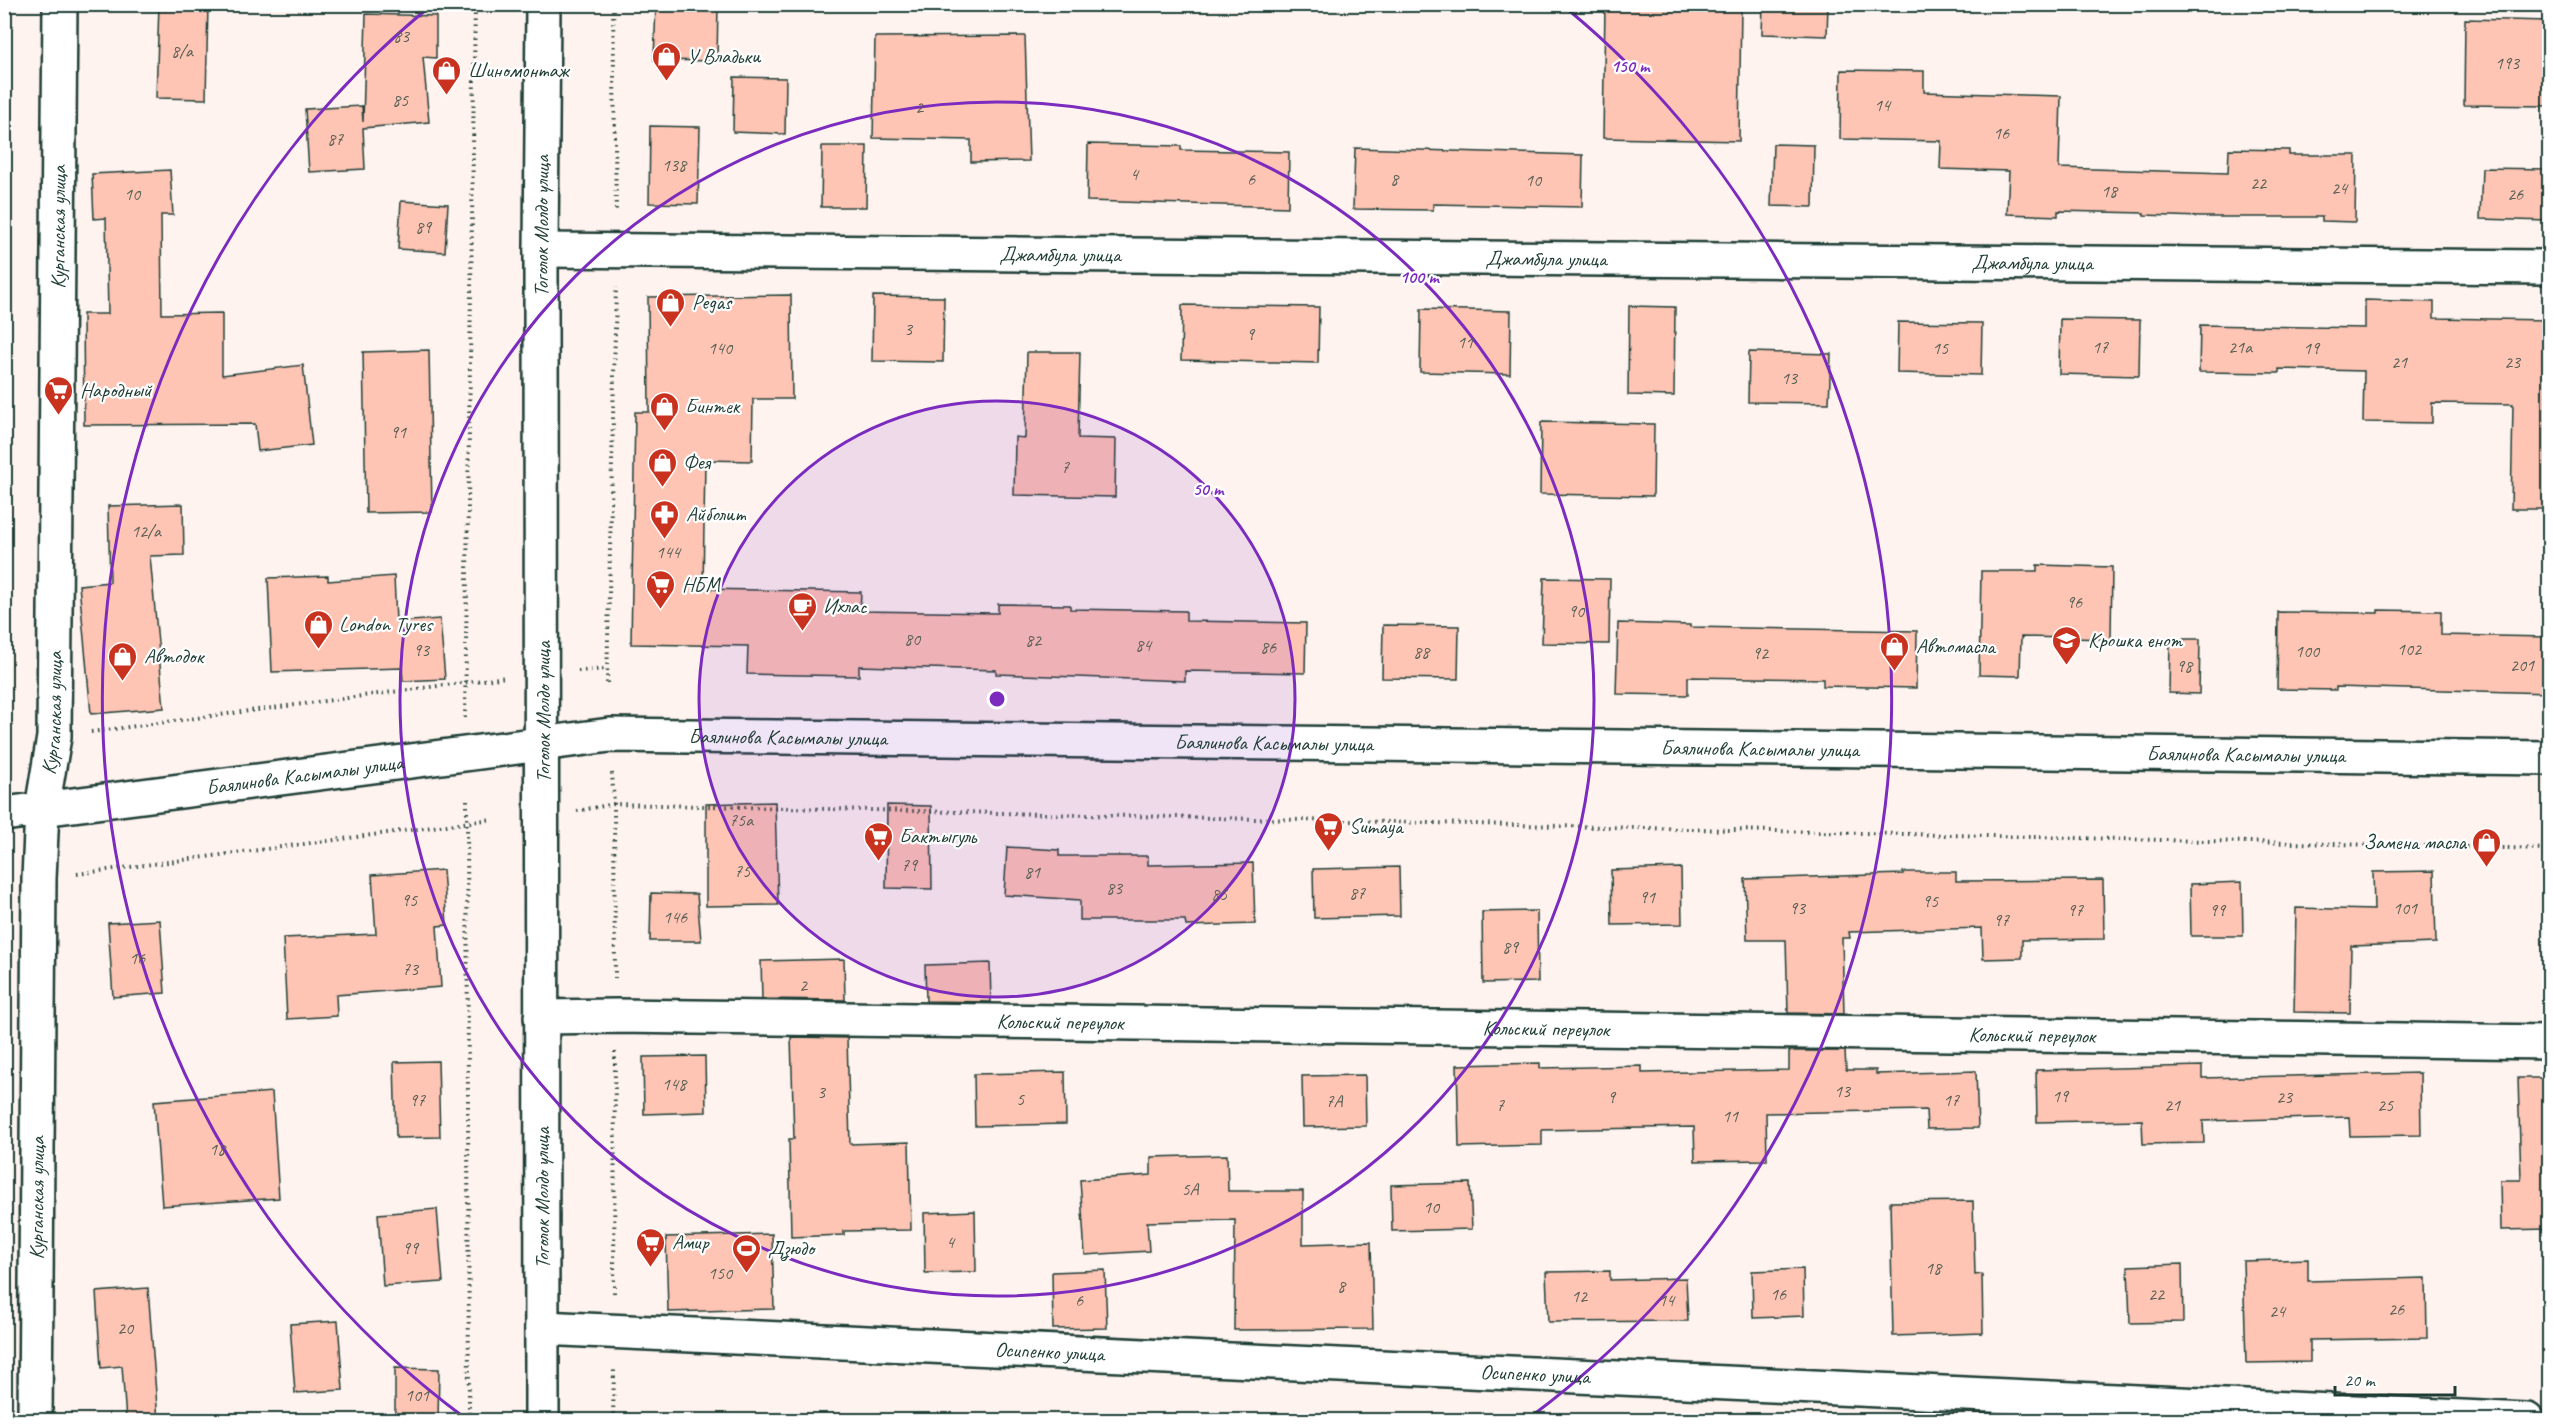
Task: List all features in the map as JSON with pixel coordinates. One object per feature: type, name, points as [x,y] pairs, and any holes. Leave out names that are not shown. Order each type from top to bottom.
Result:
[{"type":"street","name":"Курганская улица","points":[[35,1420],[39,879],[42,808],[54,737],[60,4]]},
{"type":"street","name":"Тоголок Молдо улица","points":[[542,1420],[541,250],[543,4]]},
{"type":"street","name":"Джамбула улица","points":[[541,250],[2550,267]]},
{"type":"street","name":"Баялинова Касымалы улица","points":[[4,814],[610,735],[2550,758]]},
{"type":"street","name":"Кольский переулок","points":[[542,1017],[616,1016],[2550,1042]]},
{"type":"street","name":"Осипенко улица","points":[[542,1328],[2527,1420]]},
{"type":"path","points":[[465,722],[475,4]]},
{"type":"path","points":[[607,683],[616,249],[613,4]]},
{"type":"path","points":[[571,672],[607,669]]},
{"type":"path","points":[[4,743],[507,677]]},
{"type":"path","points":[[612,772],[616,1016],[613,1420]]},
{"type":"path","points":[[467,800],[469,1420]]},
{"type":"path","points":[[571,812],[614,804],[2550,849]]},
{"type":"path","points":[[39,879],[493,819]]},
{"type":"building","points":[[159,4],[208,4],[206,99],[156,98]]},
{"type":"building","points":[[656,4],[718,4],[717,61],[654,60]]},
{"type":"building","points":[[1763,4],[1828,4],[1827,36],[1762,34]]},
{"type":"building","points":[[1605,5],[1741,8],[1739,141],[1603,138]]},
{"type":"building","points":[[366,14],[436,16],[436,58],[423,57],[429,122],[363,128],[365,169],[309,172],[305,109],[362,106],[363,122]]},
{"type":"building","points":[[2465,19],[2550,21],[2550,106],[2464,105]]},
{"type":"building","points":[[1025,36],[1029,161],[971,162],[971,140],[873,138],[875,37]]},
{"type":"building","points":[[1841,70],[1924,71],[1924,92],[2061,96],[2059,168],[2228,173],[2229,149],[2289,150],[2289,155],[2356,155],[2355,222],[2322,221],[2322,217],[2200,217],[2058,211],[2058,216],[2007,214],[2009,171],[1940,169],[1941,141],[1840,139]]},
{"type":"building","points":[[734,77],[786,78],[785,134],[733,132]]},
{"type":"building","points":[[650,126],[700,127],[698,204],[649,203]]},
{"type":"building","points":[[1088,144],[1181,146],[1181,150],[1289,152],[1288,207],[1087,201]]},
{"type":"building","points":[[1773,144],[1814,145],[1813,207],[1771,206]]},
{"type":"building","points":[[822,146],[867,146],[866,207],[821,207]]},
{"type":"building","points":[[1355,148],[1583,155],[1582,207],[1433,204],[1433,210],[1353,209]]},
{"type":"building","points":[[2482,168],[2550,169],[2550,221],[2480,219]]},
{"type":"building","points":[[170,170],[173,215],[161,215],[162,314],[222,313],[222,375],[303,365],[312,445],[258,451],[255,424],[84,425],[83,314],[108,314],[106,218],[94,219],[92,174]]},
{"type":"building","points":[[401,201],[448,204],[445,252],[398,249]]},
{"type":"building","points":[[791,295],[792,399],[753,399],[752,461],[705,460],[703,589],[861,592],[860,611],[998,613],[998,604],[1070,605],[1070,609],[1186,611],[1186,621],[1306,623],[1305,673],[1185,671],[1185,681],[996,674],[996,670],[859,666],[859,676],[747,674],[748,646],[631,644],[635,412],[649,412],[648,297]]},
{"type":"building","points":[[873,296],[944,297],[943,362],[872,361]]},
{"type":"building","points":[[2365,300],[2434,302],[2434,318],[2549,320],[2547,430],[2550,430],[2550,509],[2511,509],[2513,404],[2432,403],[2432,423],[2363,422],[2364,371],[2279,369],[2279,373],[2199,372],[2200,325],[2365,328]]},
{"type":"building","points":[[1182,305],[1319,307],[1318,363],[1181,360]]},
{"type":"building","points":[[1629,306],[1675,307],[1674,396],[1628,395]]},
{"type":"building","points":[[1421,309],[1511,311],[1510,374],[1420,372]]},
{"type":"building","points":[[2060,319],[2140,320],[2139,376],[2059,374]]},
{"type":"building","points":[[1898,322],[1982,323],[1981,375],[1897,373]]},
{"type":"building","points":[[429,350],[432,512],[366,513],[363,352]]},
{"type":"building","points":[[1027,352],[1080,352],[1078,438],[1116,439],[1115,497],[1014,495],[1015,437],[1025,438]]},
{"type":"building","points":[[1749,352],[1831,354],[1829,403],[1748,402]]},
{"type":"building","points":[[1541,422],[1654,424],[1653,496],[1540,494]]},
{"type":"building","points":[[183,504],[184,555],[150,556],[164,708],[91,714],[79,585],[110,582],[108,506]]},
{"type":"building","points":[[2037,565],[2112,567],[2111,639],[2021,637],[2020,676],[1979,675],[1981,571],[2037,571]]},
{"type":"building","points":[[328,576],[328,581],[394,576],[396,622],[440,619],[445,679],[403,681],[402,668],[272,672],[268,578]]},
{"type":"building","points":[[1544,578],[1610,579],[1609,644],[1542,643]]},
{"type":"building","points":[[2378,610],[2441,611],[2441,635],[2550,637],[2550,693],[2336,687],[2336,690],[2277,689],[2278,612],[2378,613]]},
{"type":"building","points":[[1618,623],[1690,625],[1690,627],[1917,631],[1916,688],[1823,686],[1823,679],[1688,677],[1688,695],[1616,694]]},
{"type":"building","points":[[1383,625],[1459,626],[1458,679],[1382,678]]},
{"type":"building","points":[[2170,639],[2200,639],[2199,694],[2169,693]]},
{"type":"building","points":[[775,802],[778,905],[706,906],[706,804]]},
{"type":"building","points":[[887,805],[931,806],[932,889],[886,888]]},
{"type":"building","points":[[1007,847],[1059,850],[1059,856],[1148,856],[1148,865],[1253,863],[1255,924],[1186,926],[1185,920],[1080,920],[1080,900],[1004,895]]},
{"type":"building","points":[[1399,867],[1400,916],[1314,918],[1313,869]]},
{"type":"building","points":[[1681,868],[1682,924],[1612,925],[1611,870]]},
{"type":"building","points":[[443,870],[447,925],[437,926],[441,987],[336,995],[337,1016],[287,1019],[283,938],[376,934],[372,875]]},
{"type":"building","points":[[2434,871],[2436,943],[2351,946],[2350,1013],[2294,1012],[2296,908],[2374,910],[2373,872]]},
{"type":"building","points":[[1903,872],[1956,872],[1956,881],[2103,880],[2104,939],[2022,940],[2022,958],[1983,959],[1982,928],[1849,932],[1850,938],[1842,938],[1844,1014],[1788,1013],[1786,940],[1747,940],[1745,879],[1903,874]]},
{"type":"building","points":[[2242,882],[2243,936],[2191,936],[2190,884]]},
{"type":"building","points":[[651,893],[697,894],[701,941],[650,941]]},
{"type":"building","points":[[1537,911],[1538,982],[1483,983],[1482,912]]},
{"type":"building","points":[[160,920],[165,993],[113,997],[108,923]]},
{"type":"building","points":[[844,959],[845,1000],[762,999],[761,961]]},
{"type":"building","points":[[990,963],[991,1002],[926,1001],[925,965]]},
{"type":"building","points":[[791,1037],[847,1038],[850,1144],[909,1142],[911,1230],[844,1231],[844,1235],[791,1237],[789,1139],[794,1139]]},
{"type":"building","points":[[1789,1051],[1845,1051],[1846,1070],[1876,1070],[1876,1074],[1976,1071],[1978,1128],[1927,1129],[1926,1110],[1766,1113],[1767,1160],[1695,1161],[1694,1127],[1542,1130],[1542,1145],[1459,1147],[1457,1065],[1540,1063],[1540,1068],[1642,1066],[1642,1073],[1789,1070]]},
{"type":"building","points":[[705,1056],[706,1112],[644,1114],[643,1057]]},
{"type":"building","points":[[438,1061],[440,1137],[396,1138],[394,1062]]},
{"type":"building","points":[[2202,1066],[2202,1078],[2420,1073],[2421,1135],[2350,1136],[2349,1117],[2203,1121],[2204,1143],[2143,1144],[2142,1120],[2037,1122],[2036,1070]]},
{"type":"building","points":[[1065,1072],[1066,1124],[975,1126],[974,1074]]},
{"type":"building","points":[[1365,1075],[1366,1126],[1303,1127],[1302,1076]]},
{"type":"building","points":[[2518,1078],[2550,1078],[2550,1229],[2501,1230],[2500,1180],[2521,1180]]},
{"type":"building","points":[[272,1092],[279,1198],[162,1206],[154,1101]]},
{"type":"building","points":[[1227,1155],[1228,1191],[1303,1191],[1303,1244],[1371,1242],[1373,1329],[1234,1330],[1235,1220],[1147,1222],[1149,1251],[1085,1255],[1080,1180],[1151,1175],[1151,1157]]},
{"type":"building","points":[[1470,1183],[1472,1229],[1392,1231],[1391,1185]]},
{"type":"building","points":[[1973,1201],[1975,1275],[1982,1274],[1983,1333],[1893,1336],[1890,1202]]},
{"type":"building","points":[[437,1209],[443,1282],[383,1286],[378,1214]]},
{"type":"building","points":[[975,1211],[976,1272],[925,1273],[924,1213]]},
{"type":"building","points":[[772,1234],[774,1309],[668,1312],[666,1237]]},
{"type":"building","points":[[2308,1259],[2308,1281],[2426,1278],[2427,1338],[2310,1340],[2310,1362],[2246,1363],[2243,1261]]},
{"type":"building","points":[[2182,1264],[2183,1322],[2130,1323],[2128,1266]]},
{"type":"building","points":[[1803,1269],[1804,1316],[1753,1318],[1752,1271]]},
{"type":"building","points":[[1105,1270],[1107,1328],[1053,1329],[1052,1272]]},
{"type":"building","points":[[1610,1271],[1610,1280],[1686,1278],[1688,1321],[1548,1322],[1546,1272]]},
{"type":"building","points":[[148,1288],[158,1420],[126,1420],[122,1366],[101,1368],[96,1292]]},
{"type":"building","points":[[338,1321],[343,1390],[295,1393],[290,1324]]},
{"type":"building","points":[[395,1368],[439,1369],[438,1420],[395,1420]]},
{"type":"place","name":"У Владьки","points":[[666,82]]},
{"type":"place","name":"Шиномонтаж","points":[[447,96]]},
{"type":"place","name":"Pegas","points":[[671,328]]},
{"type":"place","name":"Народный","points":[[59,416]]},
{"type":"place","name":"Бинтек","points":[[664,432]]},
{"type":"place","name":"Фея","points":[[662,488]]},
{"type":"place","name":"Айболит","points":[[665,540]]},
{"type":"place","name":"НБМ","points":[[661,610]]},
{"type":"place","name":"Ихлас","points":[[802,632]]},
{"type":"place","name":"London Tyres","points":[[318,650]]},
{"type":"place","name":"Крошка енот","points":[[2067,666]]},
{"type":"place","name":"Автомасла","points":[[1895,672]]},
{"type":"place","name":"Автодок","points":[[123,682]]},
{"type":"place","name":"Sumaya","points":[[1328,852]]},
{"type":"place","name":"Бактыгуль","points":[[878,862]]},
{"type":"place","name":"Замена масла","points":[[2487,868]]},
{"type":"place","name":"Амир","points":[[651,1268]]},
{"type":"place","name":"Дзюдо","points":[[747,1274]]}]
